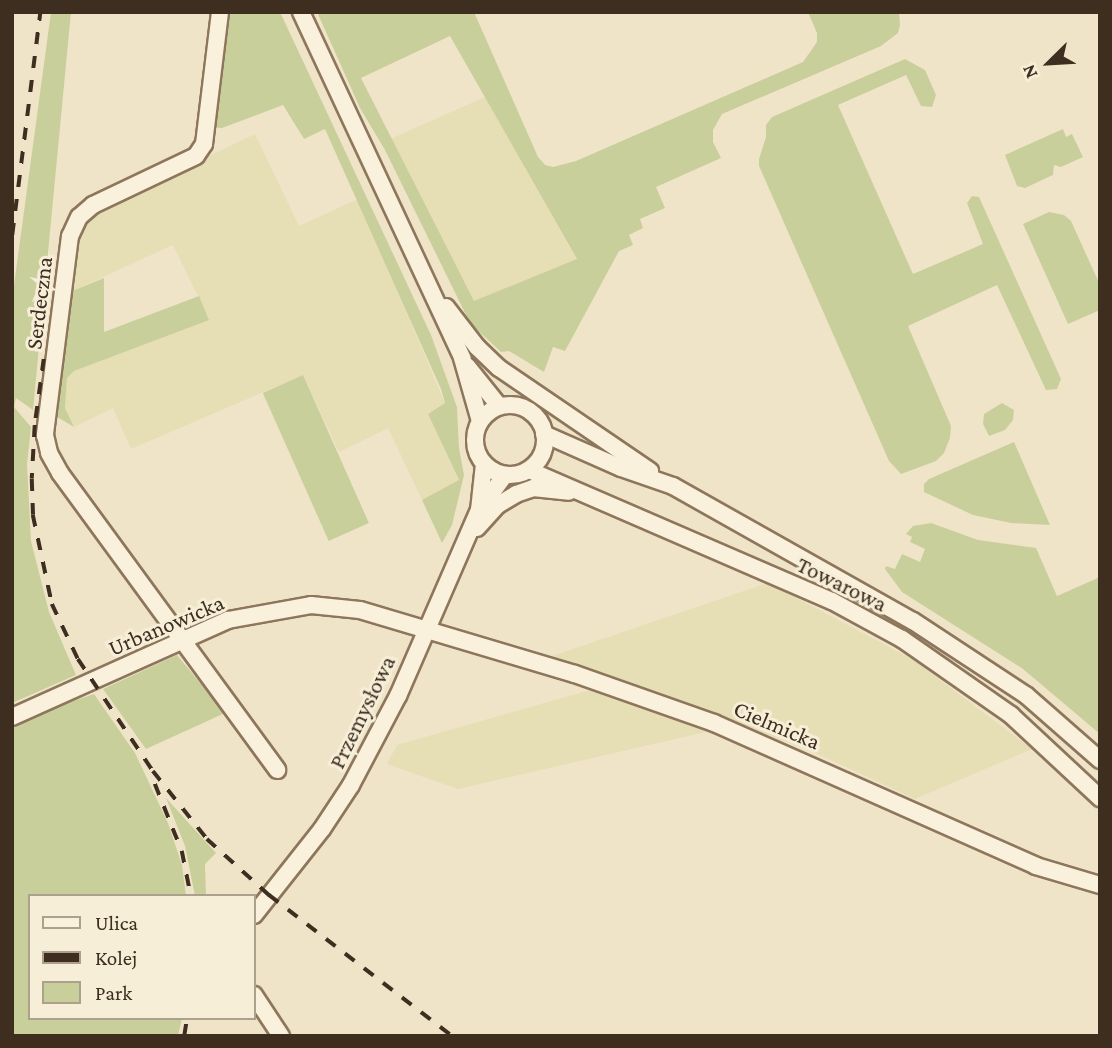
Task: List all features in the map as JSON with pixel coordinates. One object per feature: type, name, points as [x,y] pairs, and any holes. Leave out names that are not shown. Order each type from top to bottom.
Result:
[{"type":"street","name":"Serdeczna","points":[[220,12],[204,144],[196,156],[93,205],[79,217],[70,236],[45,435],[49,453],[60,473],[277,769]]},
{"type":"street","points":[[301,12],[461,358],[480,421],[475,448],[484,464],[505,475],[528,470],[540,458],[544,434],[541,424],[528,410],[509,405],[499,406],[480,421]]},
{"type":"street","points":[[420,269],[457,324],[499,368],[673,486]]},
{"type":"street","points":[[461,358],[499,406]]},
{"type":"street","name":"Towarowa","points":[[544,434],[621,468],[673,486],[961,650],[1027,696],[1100,760]]},
{"type":"street","name":"Przemysłowa","points":[[480,510],[484,464]]},
{"type":"street","name":"Towarowa","points":[[528,470],[548,476],[582,494],[832,601],[902,639],[1011,715],[1100,798]]},
{"type":"street","name":"Przemysłowa","points":[[256,912],[322,830],[351,785],[398,696],[480,510],[505,475]]},
{"type":"street","points":[[468,537],[498,505],[516,494],[533,488],[582,494]]},
{"type":"street","name":"Urbanowicka","points":[[12,717],[228,620],[311,605],[360,610],[427,628]]},
{"type":"street","name":"Cielmicka","points":[[427,628],[575,674],[714,723],[1036,866],[1100,885]]},
{"type":"street","points":[[256,998],[281,1036]]},
{"type":"shaded area","points":[[485,97],[577,260],[473,302],[390,139]]},
{"type":"shaded area","points":[[255,134],[299,226],[358,199],[445,403],[428,414],[459,481],[422,500],[388,428],[339,452],[303,375],[131,449],[113,408],[74,427],[65,408],[67,378],[74,371],[209,319],[173,245],[70,292],[76,234],[84,219],[98,209]]},
{"type":"shaded area","points":[[768,583],[912,659],[1032,749],[915,799],[809,750],[552,656]]},
{"type":"shaded area","points":[[590,690],[710,731],[458,789],[387,764],[397,745]]},
{"type":"green space","points":[[51,12],[71,12],[33,410],[16,398],[14,407],[31,427],[27,464],[31,541],[49,612],[76,675],[12,703],[12,300]]},
{"type":"green space","points":[[225,12],[280,12],[431,335],[457,407],[459,448],[464,475],[452,525],[442,543],[422,500],[459,480],[428,414],[445,403],[325,129],[304,139],[283,105],[222,128],[210,127]]},
{"type":"green space","points":[[317,12],[474,12],[538,157],[545,165],[553,167],[576,161],[803,62],[817,42],[817,33],[808,12],[899,12],[898,33],[881,46],[722,114],[713,130],[713,142],[721,158],[656,187],[665,208],[640,219],[643,228],[629,235],[633,245],[619,251],[565,351],[553,347],[544,372],[509,351],[501,352],[470,323],[385,150],[360,108]],"holes":[[[450,36],[577,259],[474,301],[361,78]]]},
{"type":"green space","points":[[905,59],[925,70],[936,95],[932,107],[921,106],[906,75],[838,105],[913,274],[983,244],[967,203],[972,196],[979,197],[1061,379],[1057,389],[1046,390],[997,285],[908,326],[951,426],[944,453],[936,461],[901,474],[889,461],[759,166],[759,159],[766,137],[766,125],[772,117]]},
{"type":"green space","points":[[1063,129],[1066,137],[1072,134],[1083,157],[1061,167],[1054,165],[1053,175],[1025,188],[1017,186],[1005,155]]},
{"type":"green space","points":[[1049,212],[1064,215],[1071,221],[1100,285],[1100,310],[1068,324],[1023,224]]},
{"type":"green space","points":[[104,278],[104,332],[199,296],[209,320],[74,371],[67,378],[65,408],[74,427],[54,415],[70,292]]},
{"type":"green space","points":[[303,375],[369,523],[329,541],[263,393]]},
{"type":"green space","points":[[1002,403],[1014,410],[1013,420],[1005,430],[989,436],[983,424],[984,414]]},
{"type":"green space","points":[[1014,442],[1050,525],[1011,523],[973,515],[924,492],[924,484],[929,479]]},
{"type":"green space","points":[[931,523],[978,540],[1036,548],[1057,596],[1100,577],[1100,734],[1023,669],[902,592],[885,569],[886,566],[895,569],[902,554],[920,562],[925,549],[910,542],[912,537],[906,534],[913,526]]},
{"type":"green space","points":[[177,655],[225,713],[146,749],[103,689]]},
{"type":"green space","points":[[94,694],[135,753],[168,823],[182,865],[186,894],[28,894],[28,1020],[182,1020],[178,1036],[12,1036],[12,728],[64,704]]},
{"type":"green space","points":[[166,798],[216,853],[205,864],[206,894],[195,894],[185,846]]},
{"type":"railway","points":[[12,235],[40,12]]},
{"type":"railway","points":[[44,359],[35,425],[33,515],[52,604],[78,659],[153,771],[207,839],[269,895],[452,1036]]},
{"type":"railway","points":[[155,784],[182,851],[191,894]]},
{"type":"railway","points":[[184,1036],[187,1020]]}]
